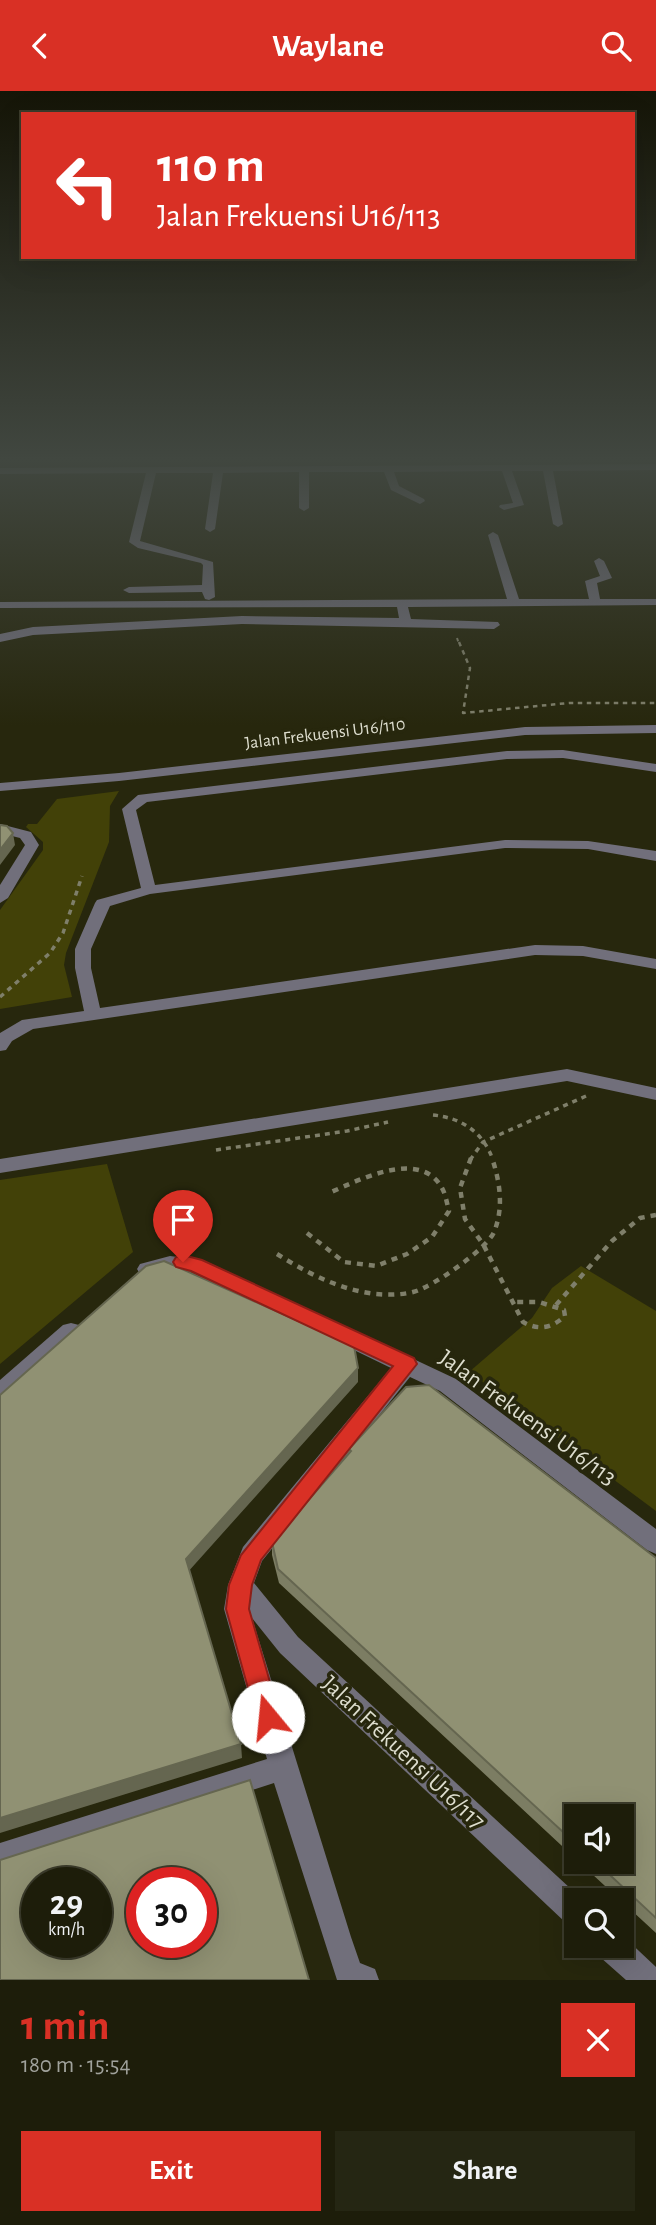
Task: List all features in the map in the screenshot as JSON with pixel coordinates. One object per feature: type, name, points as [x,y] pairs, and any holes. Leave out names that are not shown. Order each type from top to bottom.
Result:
[{"type":"street","points":[[155,549],[209,564],[207,588],[210,604]]},
{"type":"street","points":[[498,549],[514,603]]},
{"type":"street","points":[[595,603],[591,581],[606,578],[599,561]]},
{"type":"street","points":[[129,590],[207,588]]},
{"type":"street","points":[[0,605],[656,603]]},
{"type":"street","points":[[402,604],[406,622]]},
{"type":"street","points":[[0,638],[33,631],[242,620],[494,625]]},
{"type":"street","name":"Jalan Frekuensi U16/110","points":[[0,787],[118,777],[471,735],[565,729],[656,729]]},
{"type":"street","points":[[149,890],[129,809],[143,798],[507,755],[563,754],[656,768]]},
{"type":"street","points":[[0,828],[26,835],[32,845],[0,898]]},
{"type":"street","points":[[93,1014],[83,968],[83,949],[103,903],[149,890],[505,844],[588,845],[656,856]]},
{"type":"street","points":[[0,1047],[6,1037],[28,1024],[535,950],[583,951],[656,964]]},
{"type":"street","points":[[0,1166],[567,1075],[656,1094]]},
{"type":"street","name":"Jalan Frekuensi U16/113","points":[[129,1281],[139,1272],[170,1263],[196,1265],[407,1364],[448,1385],[656,1543]]},
{"type":"street","points":[[0,1393],[87,1317]]},
{"type":"street","points":[[364,1980],[349,1973],[237,1609],[241,1585],[252,1555],[407,1364]]},
{"type":"street","name":"Jalan Frekuensi U16/117","points":[[241,1585],[289,1645],[564,1902]]},
{"type":"street","points":[[0,1857],[284,1767]]},
{"type":"street","points":[[624,1958],[648,1980]]},
{"type":"path","points":[[451,624],[470,668],[463,713],[569,703],[656,703]]},
{"type":"path","points":[[0,997],[50,953],[63,933],[82,876]]},
{"type":"path","points":[[513,1302],[540,1301],[556,1305],[564,1310],[565,1316],[551,1326],[540,1329],[531,1328],[523,1322],[483,1244],[465,1219],[460,1188],[468,1163],[483,1142],[582,1099],[604,1081]]},
{"type":"path","points":[[277,1254],[308,1275],[376,1295],[415,1292],[457,1265],[494,1235],[501,1205],[499,1171],[483,1142],[467,1123],[448,1114],[425,1115]]},
{"type":"path","points":[[210,1151],[347,1131],[400,1119]]},
{"type":"path","points":[[307,1233],[344,1262],[376,1266],[407,1254],[432,1237],[449,1211],[447,1193],[431,1176],[412,1167],[384,1171],[329,1193]]},
{"type":"path","points":[[556,1305],[612,1241],[640,1218],[656,1215]]},
{"type":"shaded area","points":[[119,791],[110,806],[109,842],[66,953],[64,965],[72,997],[0,1009],[0,910],[43,850],[43,842],[26,827],[28,824],[37,824],[57,799]]},
{"type":"shaded area","points":[[107,1164],[133,1252],[0,1364],[0,1180]]},
{"type":"shaded area","points":[[581,1266],[656,1311],[656,1511],[469,1372],[532,1318],[552,1288]]},
{"type":"building","points":[[0,825],[7,826],[13,833],[0,850]]},
{"type":"building","points":[[164,1261],[354,1346],[358,1368],[186,1559],[241,1744],[0,1818],[0,1395],[146,1266]]},
{"type":"building","points":[[429,1385],[656,1558],[656,1918],[634,1897],[634,1888],[624,1888],[609,1874],[634,1874],[634,1804],[564,1804],[564,1833],[278,1569],[272,1542],[351,1451],[349,1449],[406,1387]]},
{"type":"building","points":[[250,1780],[309,1980],[0,1980],[0,1860]]},
{"type":"route","points":[[183,1262],[196,1265],[407,1364],[252,1555],[241,1585],[237,1609],[268,1717]]}]
